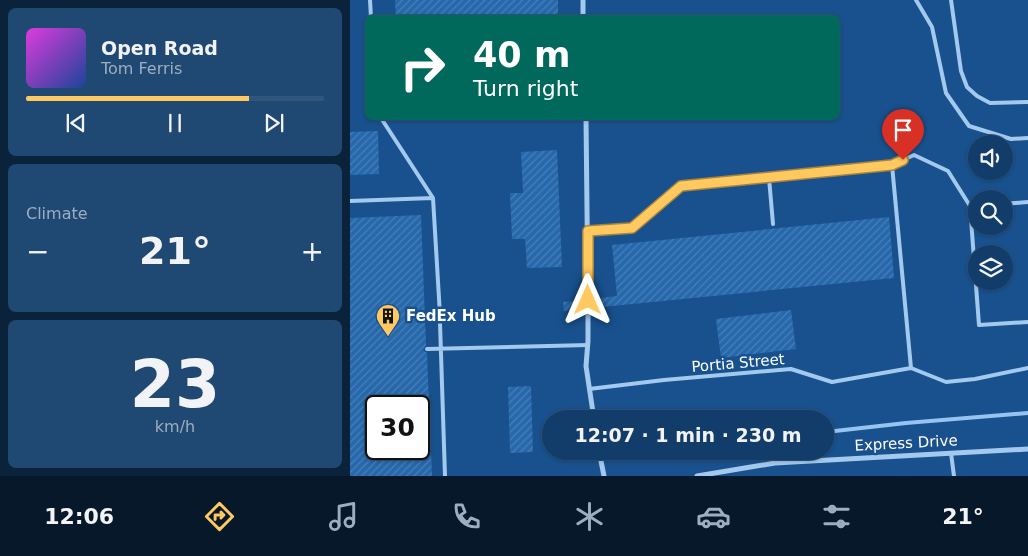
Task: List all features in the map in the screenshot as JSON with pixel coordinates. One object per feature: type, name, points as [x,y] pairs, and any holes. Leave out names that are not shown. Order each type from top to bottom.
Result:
[{"type":"street","points":[[583,0],[583,15]]},
{"type":"street","points":[[586,120],[588,300]]},
{"type":"street","points":[[588,309],[586,366],[592,410]]},
{"type":"street","name":"Express Drive","points":[[697,476],[774,463],[1028,449]]},
{"type":"street","points":[[601,460],[604,476]]},
{"type":"lane","points":[[370,0],[371,15]]},
{"type":"lane","points":[[916,0],[932,27],[946,92],[970,126],[1012,139],[1028,138]]},
{"type":"lane","points":[[951,0],[961,71],[967,87],[976,96],[990,103],[1028,102]]},
{"type":"lane","points":[[382,120],[433,198],[440,314]]},
{"type":"lane","points":[[588,231],[632,228],[681,186],[892,165],[914,155],[948,172],[968,203]]},
{"type":"lane","points":[[892,165],[911,368],[946,382],[975,379],[1028,368]]},
{"type":"lane","points":[[768,178],[773,224]]},
{"type":"lane","points":[[350,201],[433,198]]},
{"type":"lane","points":[[1013,203],[1028,202]]},
{"type":"lane","points":[[972,235],[979,325],[1028,322]]},
{"type":"lane","points":[[440,323],[446,476]]},
{"type":"lane","points":[[427,349],[588,345]]},
{"type":"lane","name":"Portia Street","points":[[589,389],[664,380],[791,369],[832,382],[911,368]]},
{"type":"lane","points":[[951,453],[954,476]]},
{"type":"building","points":[[395,0],[558,0],[558,15],[396,15]]},
{"type":"building","points":[[378,131],[379,174],[350,175],[350,132]]},
{"type":"building","points":[[557,150],[562,267],[527,268],[525,239],[512,239],[510,193],[523,193],[521,152]]},
{"type":"building","name":"FedEx Hub","points":[[421,215],[426,345],[423,350],[427,353],[429,395],[365,395],[365,460],[430,460],[430,427],[432,476],[350,476],[350,218]]},
{"type":"building","points":[[889,217],[894,278],[592,308],[588,305],[584,309],[564,311],[563,302],[584,300],[585,304],[589,304],[592,303],[592,299],[617,296],[612,245]]},
{"type":"building","points":[[791,310],[796,349],[721,358],[716,319]]},
{"type":"building","points":[[531,386],[533,452],[510,453],[508,387]]},
{"type":"waterway","points":[[834,431],[1028,413]]},
{"type":"place","name":"FedEx Hub","points":[[388,337]]},
{"type":"route","points":[[588,300],[588,231],[632,228],[681,186],[892,165],[903,160]]}]
